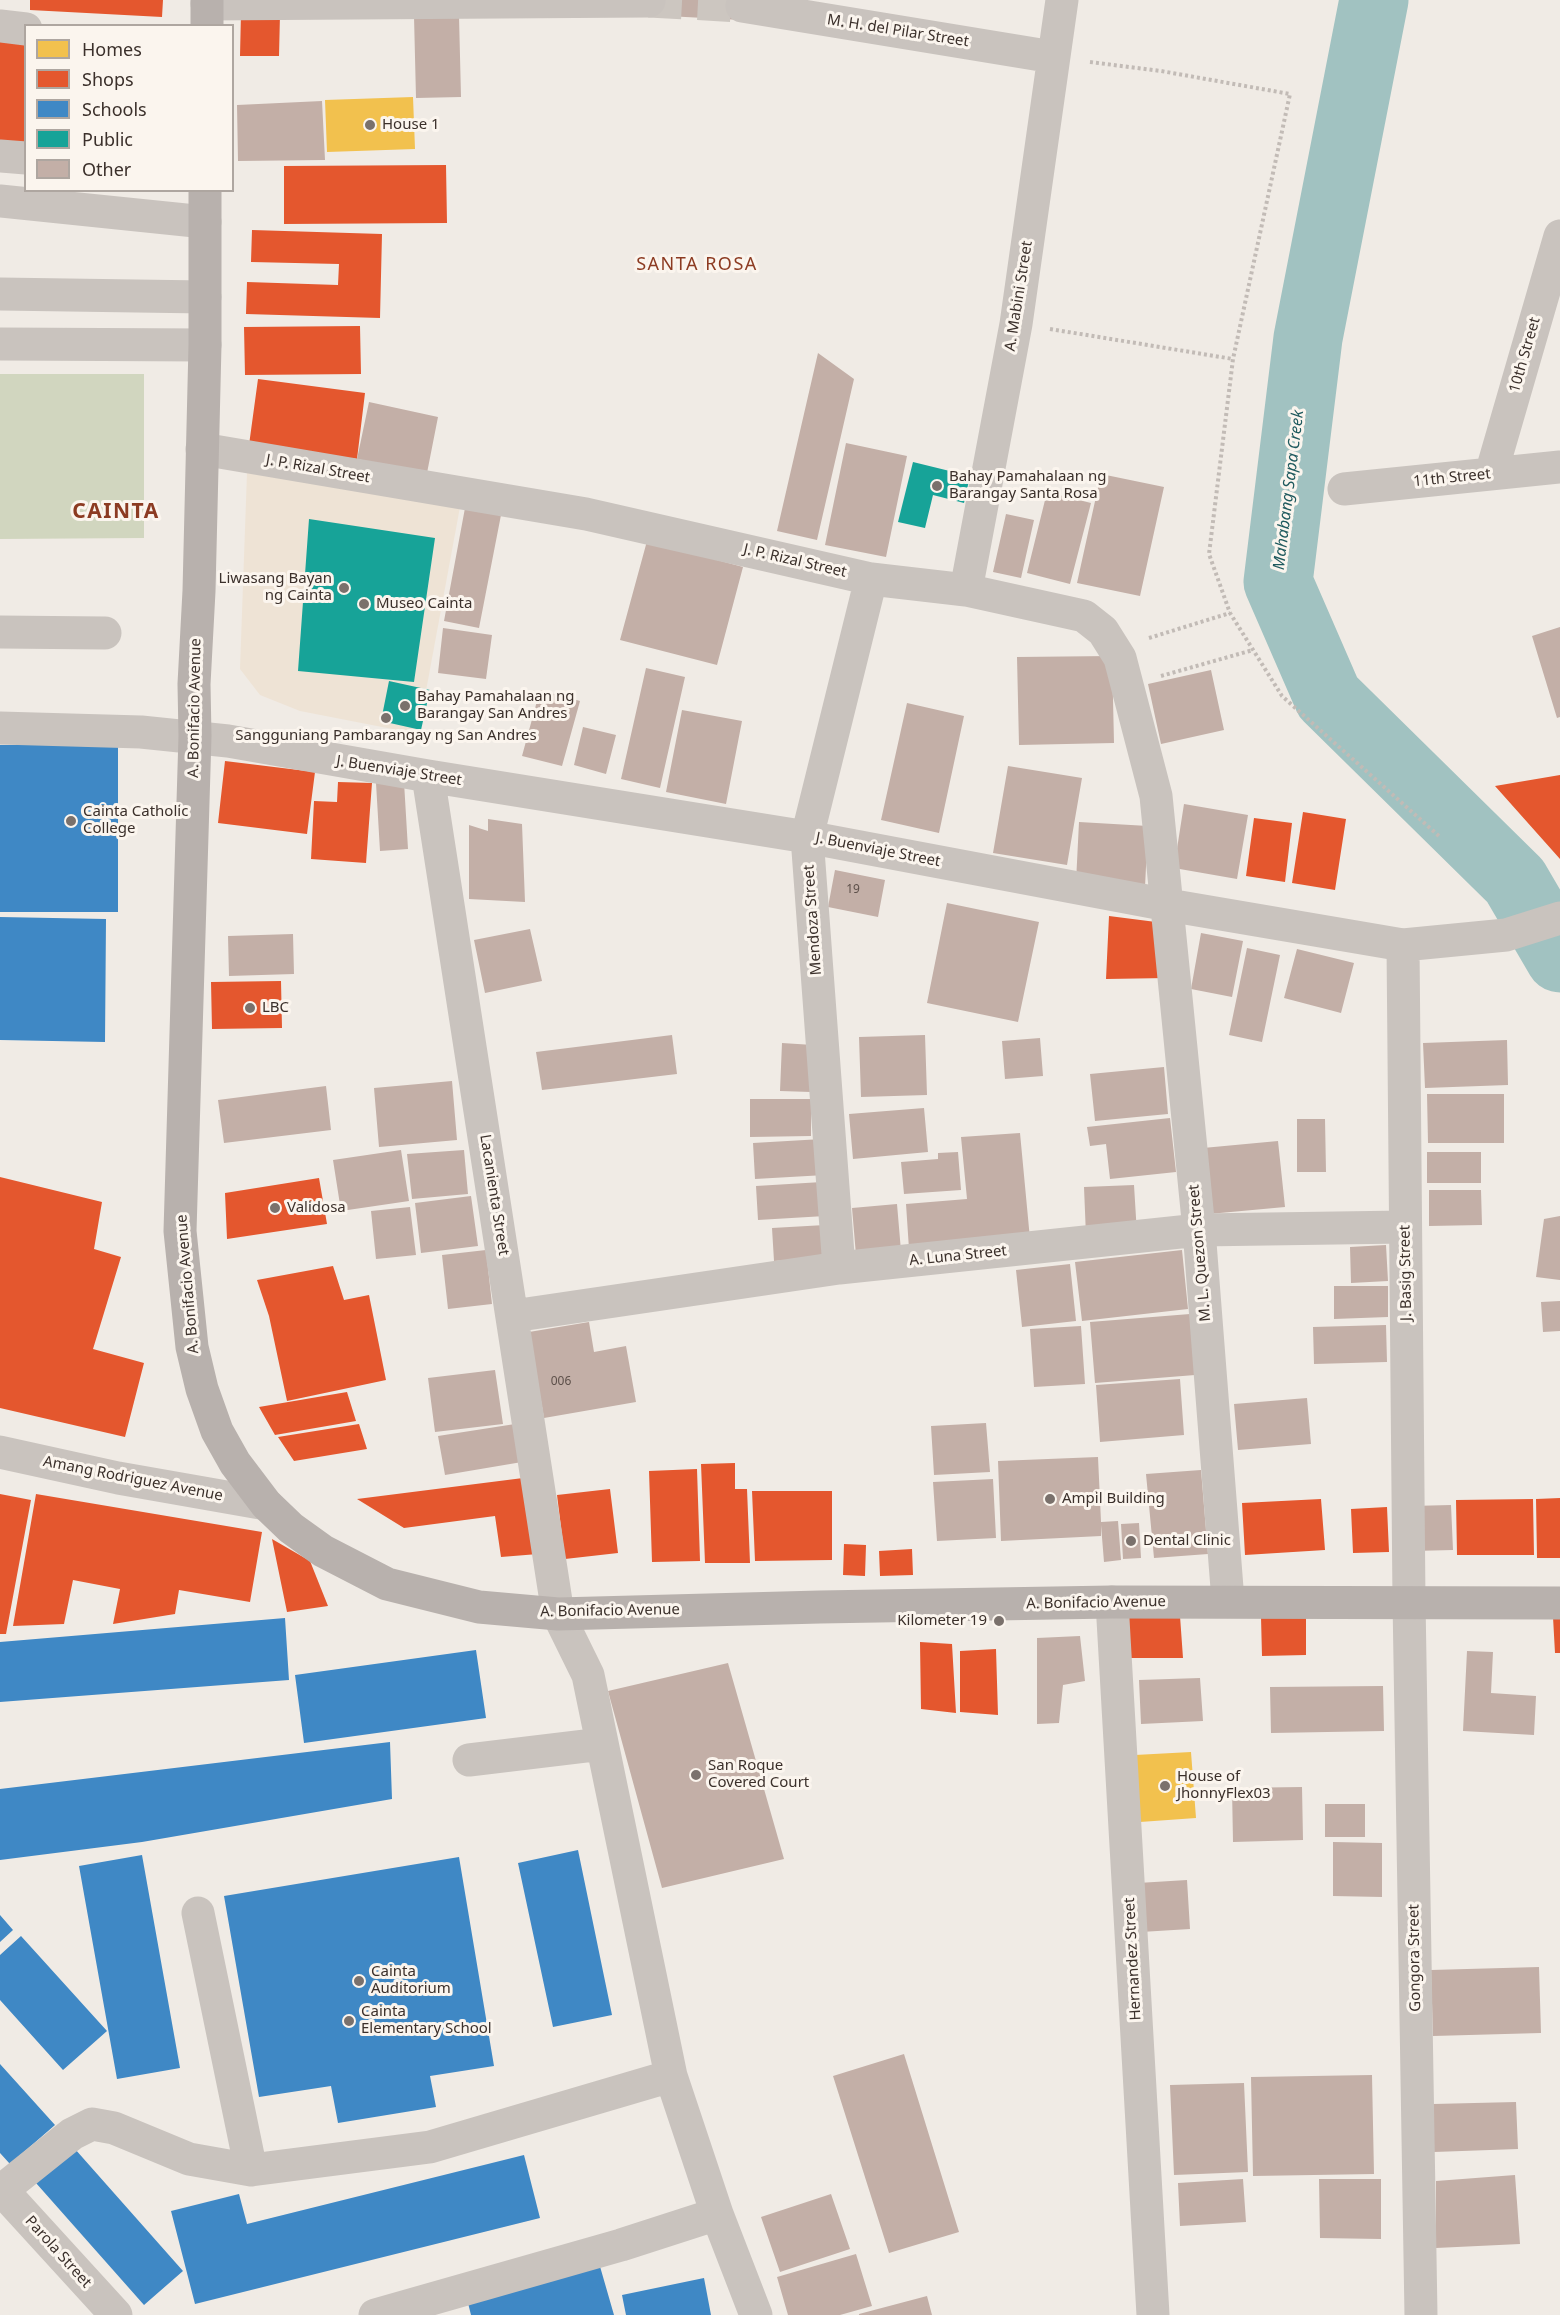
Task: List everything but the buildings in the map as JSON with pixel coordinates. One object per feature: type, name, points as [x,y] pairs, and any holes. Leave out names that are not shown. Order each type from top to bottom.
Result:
[{"type":"main road","name":"A. Bonifacio Avenue","points":[[205,206],[205,345],[199,591],[194,684],[195,736],[181,1243],[192,1347],[202,1389],[217,1431],[235,1463],[266,1504],[291,1528],[323,1551],[387,1584],[479,1607],[558,1614],[832,1606],[1112,1602],[1560,1603]]},
{"type":"street","name":"A. Mabini Street","points":[[966,590],[1016,324],[1062,0]]},
{"type":"street","points":[[207,10],[649,1]]},
{"type":"street","name":"M. H. del Pilar Street","points":[[742,6],[1053,57]]},
{"type":"street","points":[[0,26],[24,29]]},
{"type":"street","points":[[0,156],[24,158]]},
{"type":"street","points":[[0,201],[205,206]]},
{"type":"street","name":"10th Street","points":[[1491,474],[1560,236]]},
{"type":"street","points":[[0,294],[205,297]]},
{"type":"street","points":[[0,344],[205,345]]},
{"type":"street","name":"J. P. Rizal Street","points":[[202,449],[586,514],[871,579],[966,590],[1084,616],[1103,631],[1120,658],[1156,796],[1168,905]]},
{"type":"street","name":"11th Street","points":[[1344,489],[1560,467]]},
{"type":"street","name":"Mendoza Street","points":[[839,1268],[807,837],[871,579]]},
{"type":"street","points":[[0,633],[105,633]]},
{"type":"street","name":"J. Buenviaje Street","points":[[0,728],[195,736],[807,837],[1168,905],[1403,945],[1506,935],[1560,918]]},
{"type":"street","name":"Lacanienta Street","points":[[428,776],[558,1614],[588,1675],[671,2076],[717,2214],[756,2315]]},
{"type":"street","name":"M. L. Quezon Street","points":[[1168,905],[1199,1230],[1228,1601]]},
{"type":"street","name":"J. Basig Street","points":[[1403,945],[1409,1601]]},
{"type":"street","name":"A. Luna Street","points":[[513,1316],[839,1268],[1199,1230],[1405,1227]]},
{"type":"street","name":"Amang Rodriguez Avenue","points":[[0,1452],[118,1478],[266,1504]]},
{"type":"street","name":"Gongora Street","points":[[1409,1601],[1421,2315]]},
{"type":"street","name":"Hernandez Street","points":[[1112,1602],[1153,2315]]},
{"type":"street","points":[[469,1760],[602,1744]]},
{"type":"street","points":[[198,1913],[252,2170]]},
{"type":"street","points":[[1,2189],[72,2134],[92,2124],[114,2128],[189,2159],[252,2170],[430,2147],[671,2076]]},
{"type":"street","name":"Parola Street","points":[[1,2189],[116,2315]]},
{"type":"street","points":[[375,2315],[554,2265],[717,2214]]},
{"type":"path","points":[[1053,57],[1161,71],[1290,94],[1233,359],[1209,554],[1230,613],[1282,696],[1440,837]]},
{"type":"path","points":[[1016,324],[1233,359]]},
{"type":"path","points":[[1114,648],[1230,613]]},
{"type":"path","points":[[1128,686],[1253,650]]},
{"type":"green space","points":[[0,374],[144,374],[144,538],[0,539]]},
{"type":"shaded area","name":"Liwasang Bayan ng Cainta","points":[[247,473],[460,507],[418,734],[300,711],[260,695],[240,669]]},
{"type":"waterway","name":"Mahabang Sapa Creek","points":[[1374,0],[1308,338],[1278,582],[1328,697],[1515,881],[1560,958]]},
{"type":"tunnel","points":[[649,1],[742,6]]},
{"type":"place","name":"House 1","points":[[370,125]]},
{"type":"place","name":"Bahay Pamahalaan ng Barangay Santa Rosa","points":[[937,486]]},
{"type":"place","name":"Liwasang Bayan ng Cainta","points":[[344,588]]},
{"type":"place","name":"Museo Cainta","points":[[364,604]]},
{"type":"place","name":"Bahay Pamahalaan ng Barangay San Andres","points":[[405,706]]},
{"type":"place","name":"Sangguniang Pambarangay ng San Andres","points":[[386,718]]},
{"type":"place","name":"Cainta Catholic College","points":[[71,821]]},
{"type":"place","name":"LBC","points":[[250,1008]]},
{"type":"place","name":"Validosa","points":[[275,1208]]},
{"type":"place","name":"Ampil Building","points":[[1050,1499]]},
{"type":"place","name":"Dental Clinic","points":[[1131,1541]]},
{"type":"place","name":"Kilometer 19","points":[[999,1621]]},
{"type":"place","name":"San Roque Covered Court","points":[[696,1775]]},
{"type":"place","name":"House of JhonnyFlex03","points":[[1165,1786]]},
{"type":"place","name":"Cainta Auditorium","points":[[359,1981]]},
{"type":"place","name":"Cainta Elementary School","points":[[349,2021]]},
{"type":"district","name":"SANTA ROSA","points":[[697,265]]},
{"type":"district","name":"CAINTA","points":[[116,512]]}]
